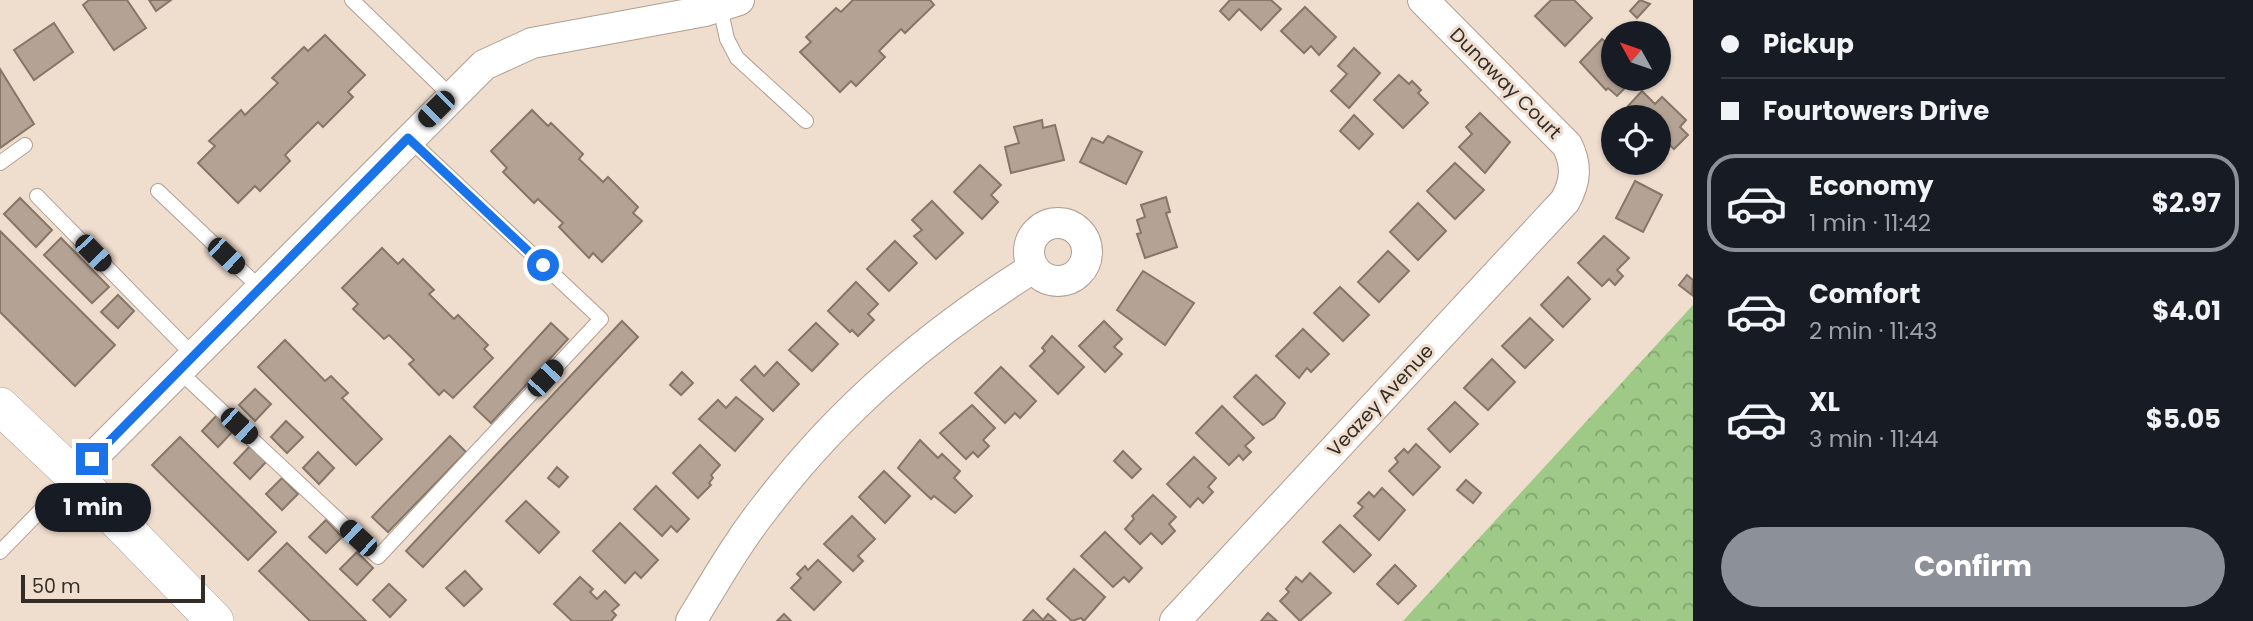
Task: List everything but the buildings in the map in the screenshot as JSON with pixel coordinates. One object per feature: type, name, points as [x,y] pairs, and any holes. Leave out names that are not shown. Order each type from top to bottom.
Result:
[{"type":"street","name":"Dunaway Court","points":[[1423,0],[1567,145],[1574,159],[1575,174]]},
{"type":"street","points":[[74,476],[450,95],[484,65],[532,43],[730,4]]},
{"type":"street","name":"Veazey Avenue","points":[[1174,621],[1565,201],[1575,174]]},
{"type":"street","points":[[691,621],[766,506],[855,404],[925,343],[974,305],[1033,268]]},
{"type":"street","points":[[0,406],[74,476],[215,621]]},
{"type":"lane","points":[[352,0],[450,95]]},
{"type":"lane","points":[[730,4],[727,39],[737,58],[806,121]]},
{"type":"lane","points":[[37,196],[186,363],[378,557],[601,319],[408,138]]},
{"type":"lane","points":[[0,163],[25,145]]},
{"type":"lane","points":[[158,191],[260,288]]},
{"type":"lane","points":[[0,552],[74,476]]},
{"type":"green space","points":[[1693,305],[1693,621],[1403,621]]},
{"type":"route","points":[[92,459],[408,138],[543,265]]}]
